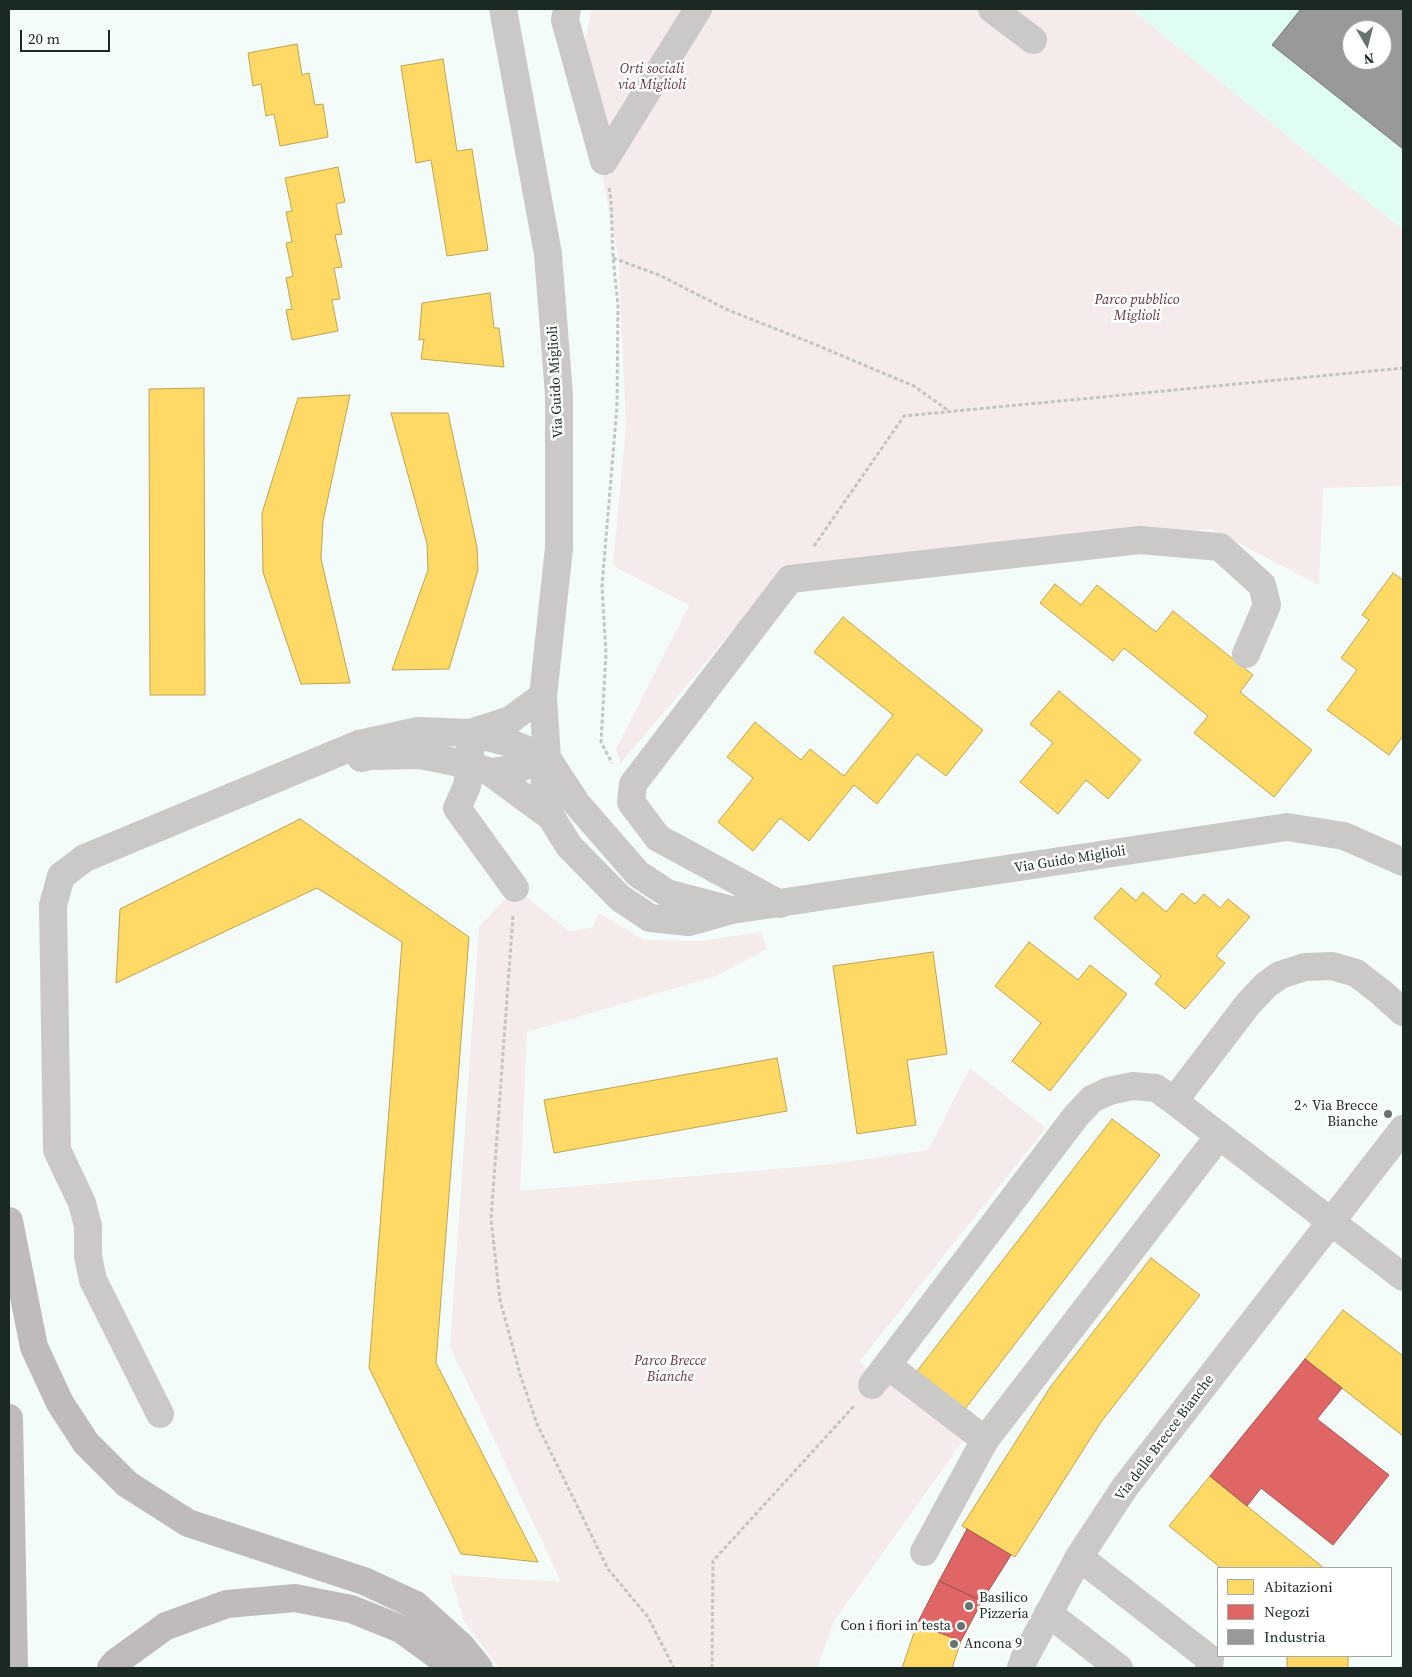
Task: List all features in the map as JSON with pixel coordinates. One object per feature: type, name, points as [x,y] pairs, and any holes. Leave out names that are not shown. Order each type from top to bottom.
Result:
[{"type":"highway","points":[[9,1221],[34,1347],[60,1404],[86,1443],[127,1484],[188,1523],[364,1581],[416,1605],[462,1647],[479,1668]]},
{"type":"highway","points":[[9,1418],[14,1668]]},
{"type":"highway","points":[[111,1668],[116,1662],[166,1626],[227,1604],[295,1598],[351,1609],[401,1629],[446,1662],[449,1668]]},
{"type":"highway","points":[[401,1629],[427,1668]]},
{"type":"street","name":"Via Guido Miglioli","points":[[503,9],[548,254],[559,394],[559,548],[543,696],[547,758],[544,789],[551,817],[569,846],[620,898],[650,918],[689,922],[732,910],[1287,827],[1344,836],[1403,862]]},
{"type":"street","points":[[567,9],[565,20],[604,161]]},
{"type":"street","points":[[604,161],[698,9]]},
{"type":"street","points":[[992,9],[1033,40]]},
{"type":"street","points":[[780,904],[658,838],[631,802],[633,784],[790,579],[1140,540],[1220,547],[1262,585],[1267,605],[1246,654]]},
{"type":"street","points":[[470,732],[510,720],[543,696]]},
{"type":"street","points":[[160,1414],[93,1280],[88,1256],[88,1226],[82,1203],[57,1150],[53,905],[61,876],[85,858],[359,744],[418,731],[470,732],[510,743],[547,758]]},
{"type":"street","points":[[470,732],[480,769],[551,817]]},
{"type":"street","points":[[294,772],[370,756],[420,755],[480,769],[519,768],[547,758]]},
{"type":"street","name":"Via Guido Miglioli","points":[[547,758],[577,804],[638,874],[667,893],[732,910]]},
{"type":"street","points":[[480,769],[466,786],[457,808],[515,888]]},
{"type":"street","points":[[1174,1101],[1248,1004],[1266,985],[1280,975],[1305,967],[1332,966],[1356,973],[1403,1012]]},
{"type":"street","points":[[985,1440],[879,1375],[1076,1116],[1092,1099],[1109,1091],[1133,1086],[1156,1088],[1403,1277]]},
{"type":"street","name":"Via delle Brecce Bianche","points":[[1021,1668],[1048,1613],[1079,1557],[1126,1487],[1403,1129]]},
{"type":"street","points":[[924,1552],[985,1440],[1219,1136]]},
{"type":"street","points":[[1079,1557],[1210,1659],[1209,1668]]},
{"type":"street","points":[[1048,1613],[1119,1668]]},
{"type":"path","points":[[604,161],[611,201],[613,258],[618,306],[617,406],[602,586],[606,654],[601,742],[631,802]]},
{"type":"path","points":[[613,258],[659,275],[728,310],[914,386],[950,412]]},
{"type":"path","points":[[790,579],[904,416],[1403,368]]},
{"type":"path","points":[[515,888],[491,1219],[500,1300],[520,1374],[537,1424],[608,1569],[648,1617],[674,1668]]},
{"type":"path","points":[[712,1668],[713,1561],[879,1375]]},
{"type":"shaded area","points":[[1131,9],[1403,9],[1403,230]]},
{"type":"green space","name":"Parco pubblico Miglioli","points":[[592,9],[1131,9],[1403,230],[1403,486],[1323,488],[1319,585],[1211,529],[782,572],[621,763],[616,749],[689,605],[613,566],[626,426],[618,256],[580,63]]},
{"type":"green space","name":"Parco Brecce Bianche","points":[[515,888],[569,931],[592,928],[599,913],[644,940],[700,941],[761,932],[767,949],[716,976],[527,1032],[520,1191],[833,1164],[928,1150],[970,1068],[1046,1128],[859,1362],[965,1438],[834,1621],[817,1668],[499,1668],[464,1621],[450,1575],[561,1582],[450,1346],[479,927]]},
{"type":"building: Abitazioni","points":[[297,44],[302,75],[309,73],[315,105],[323,104],[328,137],[280,146],[274,114],[266,116],[261,84],[253,86],[248,53]]},
{"type":"building: Abitazioni","points":[[443,59],[457,151],[472,149],[488,250],[447,256],[431,160],[416,163],[401,66]]},
{"type":"building: Abitazioni","points":[[338,167],[345,202],[336,204],[342,234],[335,235],[342,267],[334,268],[340,299],[332,300],[338,331],[292,340],[286,310],[292,309],[286,278],[293,276],[286,243],[292,242],[286,212],[292,211],[285,178]]},
{"type":"building: Abitazioni","points":[[490,293],[494,328],[499,328],[504,367],[421,359],[424,339],[419,340],[422,303]]},
{"type":"building: Abitazioni","points":[[204,388],[205,695],[150,695],[149,389]]},
{"type":"building: Abitazioni","points":[[350,395],[323,521],[321,559],[350,683],[301,684],[263,572],[262,513],[298,398]]},
{"type":"building: Abitazioni","points":[[391,413],[448,413],[477,547],[478,570],[449,669],[392,670],[428,570],[427,544]]},
{"type":"building: Abitazioni","points":[[1393,573],[1403,580],[1403,736],[1389,755],[1327,710],[1357,670],[1341,658],[1369,620],[1362,615]]},
{"type":"building: Abitazioni","points":[[1055,584],[1081,605],[1097,585],[1156,632],[1173,611],[1253,675],[1240,692],[1312,750],[1274,797],[1194,733],[1208,716],[1124,648],[1113,661],[1040,603]]},
{"type":"building: Abitazioni","points":[[843,617],[983,730],[946,776],[917,754],[877,804],[854,785],[809,841],[780,818],[753,851],[718,822],[753,778],[727,757],[755,722],[801,760],[810,749],[844,776],[893,715],[814,652]]},
{"type":"building: Abitazioni","points":[[1059,691],[1141,760],[1108,799],[1086,780],[1058,814],[1020,782],[1053,743],[1030,724]]},
{"type":"building: Abitazioni","points":[[300,819],[469,937],[436,1363],[538,1562],[461,1554],[369,1368],[402,942],[317,888],[116,983],[120,909]]},
{"type":"building: Abitazioni","points":[[1121,888],[1136,901],[1143,892],[1166,912],[1182,893],[1195,904],[1204,894],[1220,908],[1228,899],[1250,917],[1216,956],[1225,963],[1185,1009],[1155,984],[1161,976],[1094,918]]},
{"type":"building: Abitazioni","points":[[1029,942],[1078,980],[1090,965],[1127,994],[1050,1091],[1012,1061],[1041,1023],[995,986]]},
{"type":"building: Abitazioni","points":[[933,952],[947,1054],[907,1060],[916,1125],[857,1134],[833,966]]},
{"type":"building: Abitazioni","points":[[777,1058],[787,1111],[554,1153],[544,1100]]},
{"type":"building: Abitazioni","points":[[1112,1119],[1160,1155],[965,1409],[917,1371]]},
{"type":"building: Abitazioni","points":[[1151,1258],[1200,1295],[1101,1422],[1015,1557],[962,1526],[1051,1386]]},
{"type":"building: Abitazioni","points":[[1343,1310],[1403,1356],[1403,1436],[1305,1359]]},
{"type":"building: Abitazioni","points":[[1210,1476],[1323,1567],[1220,1567],[1169,1526]]},
{"type":"building: Abitazioni","points":[[917,1624],[961,1641],[952,1668],[902,1668]]},
{"type":"building: Abitazioni","points":[[1287,1657],[1348,1657],[1348,1668],[1287,1668]]},
{"type":"building: Negozi","points":[[1305,1359],[1342,1388],[1317,1419],[1389,1475],[1333,1545],[1261,1488],[1247,1506],[1210,1476]]},
{"type":"building: Negozi","points":[[967,1529],[1011,1555],[982,1601],[939,1581]]},
{"type":"building: Negozi","points":[[939,1581],[982,1601],[961,1641],[917,1624]]},
{"type":"building: Industria","points":[[1301,9],[1403,9],[1403,149],[1272,45]]},
{"type":"place","name":"2^ Via Brecce Bianche","points":[[1388,1114]]},
{"type":"place","name":"Basilico Pizzeria","points":[[969,1606]]},
{"type":"place","name":"Con i fiori in testa","points":[[961,1626]]},
{"type":"place","name":"Ancona 9","points":[[954,1644]]},
{"type":"park label","name":"Orti sociali via Miglioli","points":[[652,78]]}]
